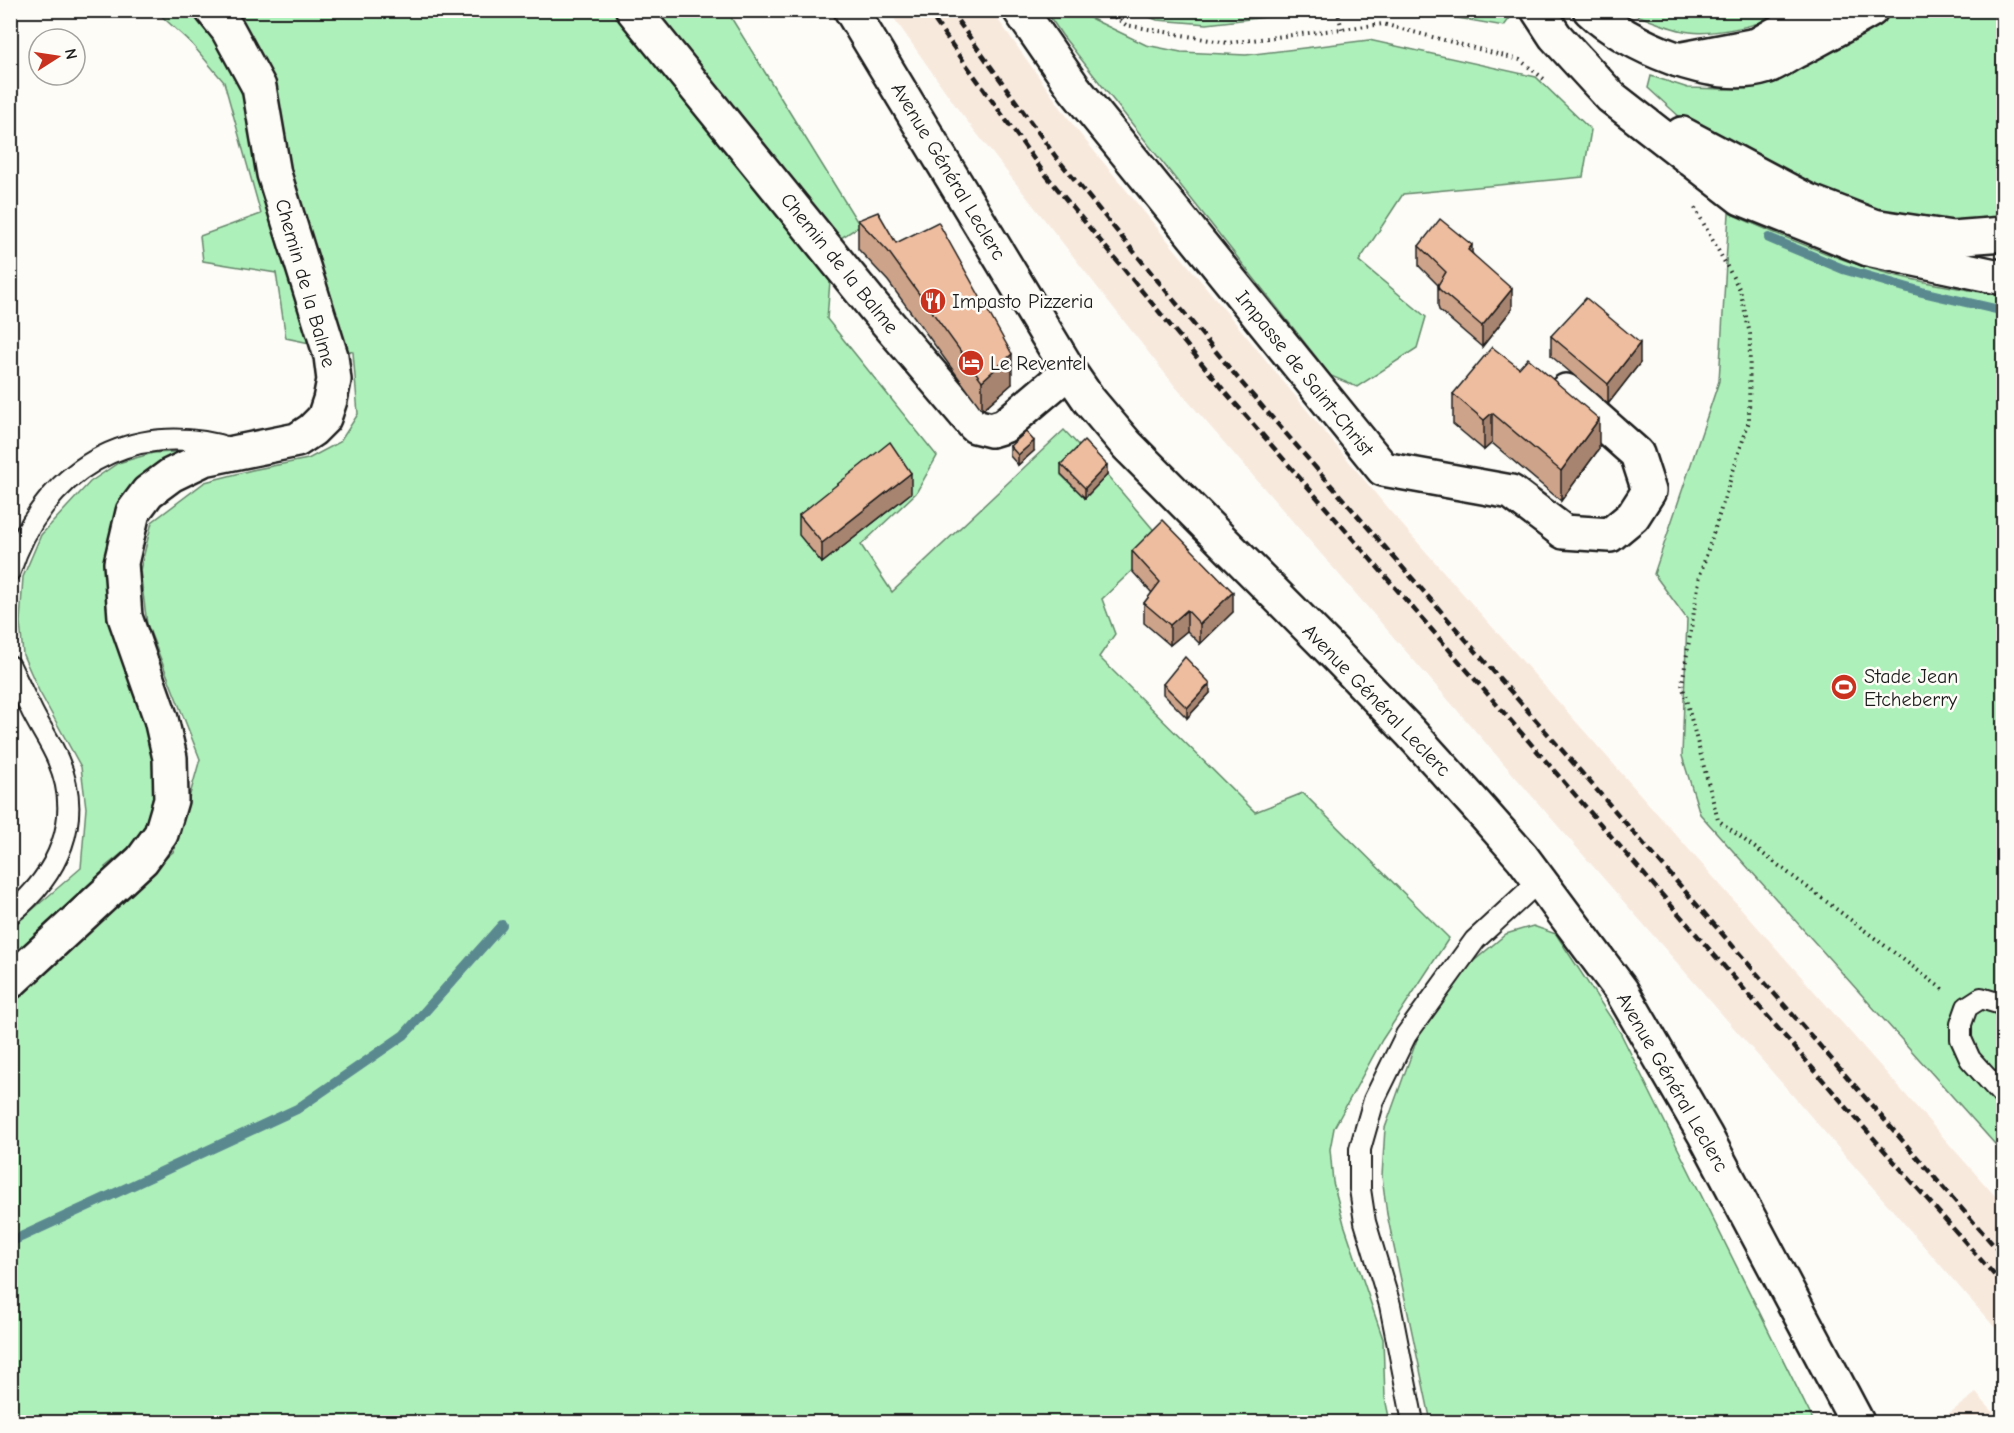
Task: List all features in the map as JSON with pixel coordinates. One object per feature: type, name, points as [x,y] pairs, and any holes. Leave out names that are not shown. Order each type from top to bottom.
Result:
[{"type":"main road","name":"Chemin de la Balme","points":[[10,982],[142,860],[161,834],[171,801],[170,758],[161,719],[125,617],[121,563],[133,512],[148,492],[171,475],[204,459],[297,440],[324,418],[330,400],[334,380],[331,356],[274,174],[259,87],[228,30],[212,10]]},
{"type":"main road","name":"Chemin de la Balme","points":[[633,10],[874,308],[975,426],[991,430],[1004,426],[1069,371]]},
{"type":"main road","name":"Avenue Général Leclerc","points":[[851,10],[1069,371],[1089,400],[1127,445],[1410,732],[1484,813],[1539,881],[1621,990],[1705,1135],[1857,1422]]},
{"type":"main road","name":"Impasse de Saint-Christ","points":[[1020,10],[1074,88],[1383,469],[1511,492],[1564,532],[1610,535],[1633,516],[1649,491],[1637,454],[1559,385]]},
{"type":"main road","points":[[1538,10],[1555,36],[1611,97],[1741,198],[1868,249],[2004,278]]},
{"type":"main road","points":[[1590,10],[1600,20],[1643,46],[1678,60],[1726,71],[1764,68],[1871,10]]},
{"type":"main road","points":[[1678,60],[1757,45],[1817,10]]},
{"type":"main road","points":[[1611,97],[1808,201],[1874,226],[1952,238],[2004,234]]},
{"type":"lane","points":[[10,571],[28,528],[49,499],[82,468],[109,452],[168,438],[213,442],[241,451]]},
{"type":"lane","points":[[10,666],[59,760],[67,789],[68,815],[63,847],[47,877],[30,898],[10,914]]},
{"type":"lane","points":[[1413,1422],[1390,1305],[1365,1222],[1360,1189],[1360,1149],[1374,1100],[1406,1035],[1475,940],[1539,881]]},
{"type":"lane","points":[[2004,1005],[1981,998],[1967,1007],[1961,1024],[1960,1039],[1970,1059],[2004,1097]]},
{"type":"path","points":[[1105,10],[1126,26],[1227,43],[1383,24],[1520,60],[1548,83]]},
{"type":"path","points":[[1337,10],[1342,29]]},
{"type":"path","points":[[1692,203],[1740,290],[1750,334],[1749,421],[1700,574],[1682,684],[1718,820],[1967,1007]]},
{"type":"shaded area","points":[[889,11],[992,11],[1076,129],[1389,510],[2003,1205],[2003,1337],[1174,385],[960,112]]},
{"type":"shaded area","points":[[1976,1393],[2002,1422],[1938,1422]]},
{"type":"green space","points":[[156,11],[618,11],[830,281],[827,319],[937,456],[916,493],[861,545],[892,592],[1064,430],[1084,451],[1061,475],[1085,498],[1107,475],[1163,541],[1102,599],[1115,634],[1099,657],[1255,812],[1303,793],[1449,938],[1382,1040],[1334,1128],[1330,1149],[1333,1182],[1344,1224],[1383,1339],[1385,1398],[1390,1422],[11,1422],[10,929],[81,868],[86,808],[81,767],[39,691],[23,655],[20,622],[23,577],[41,535],[90,482],[118,463],[153,453],[195,451],[124,511],[157,776],[142,837],[105,867],[137,882],[174,851],[200,759],[147,624],[140,570],[152,522],[205,482],[308,459],[340,442],[358,414],[353,352],[286,338],[276,273],[203,261],[200,236],[261,214],[224,82],[191,43]]},
{"type":"green space","points":[[657,11],[727,11],[860,226],[841,238]]},
{"type":"green space","points":[[1046,11],[1080,11],[1146,45],[1181,52],[1246,55],[1369,40],[1536,77],[1591,130],[1583,177],[1403,194],[1359,261],[1426,317],[1417,348],[1357,387],[1331,376],[1062,35]]},
{"type":"green space","points":[[1134,11],[1317,11],[1207,24],[1157,20]]},
{"type":"green space","points":[[1417,11],[1505,11],[1510,18],[1504,26]]},
{"type":"green space","points":[[1628,11],[1785,11],[1753,25],[1700,33],[1669,27]]},
{"type":"green space","points":[[1899,11],[2003,11],[2003,219],[1969,223],[1915,222],[1794,185],[1682,119],[1648,88],[1651,76],[1688,88],[1724,89],[1751,85],[1819,57]]},
{"type":"green space","name":"Stade Jean Etcheberry","points":[[1729,213],[1836,257],[1888,274],[2003,296],[2003,1153],[1700,814],[1682,756],[1687,619],[1654,574],[1719,381]]},
{"type":"green space","points":[[1533,926],[1556,934],[1620,1032],[1814,1422],[1431,1422],[1387,1214],[1382,1176],[1385,1128],[1425,1017],[1456,976],[1506,934]]},
{"type":"building","points":[[878,212],[896,243],[938,222],[1012,354],[982,381],[888,251],[858,220]]},
{"type":"building","points":[[1440,219],[1472,245],[1468,250],[1512,289],[1482,326],[1439,289],[1438,285],[1446,272],[1419,246]]},
{"type":"building","points":[[1586,298],[1640,343],[1608,384],[1551,336]]},
{"type":"building","points":[[1492,347],[1519,368],[1528,358],[1599,419],[1561,471],[1492,413],[1484,420],[1453,394]]},
{"type":"building","points":[[1026,432],[1034,441],[1018,455],[1010,446]]},
{"type":"building","points":[[1084,441],[1107,465],[1085,488],[1061,464]]},
{"type":"building","points":[[890,442],[911,473],[822,543],[799,515]]},
{"type":"building","points":[[1163,520],[1233,592],[1200,624],[1187,610],[1170,625],[1144,603],[1160,582],[1132,551]]},
{"type":"building","points":[[1185,657],[1210,683],[1187,708],[1163,684]]},
{"type":"waterway","points":[[1769,238],[1843,269],[1922,292],[2004,311]]},
{"type":"waterway","points":[[10,1242],[297,1109],[404,1035],[502,925]]},
{"type":"railway","points":[[927,10],[1041,169],[1227,394],[2004,1286]]},
{"type":"railway","points":[[950,10],[1056,157],[1241,382],[2004,1257]]},
{"type":"place","name":"Impasto Pizzeria","points":[[933,301]]},
{"type":"place","name":"Le Reventel","points":[[971,363]]},
{"type":"place","name":"Stade Jean Etcheberry","points":[[1844,687]]}]
